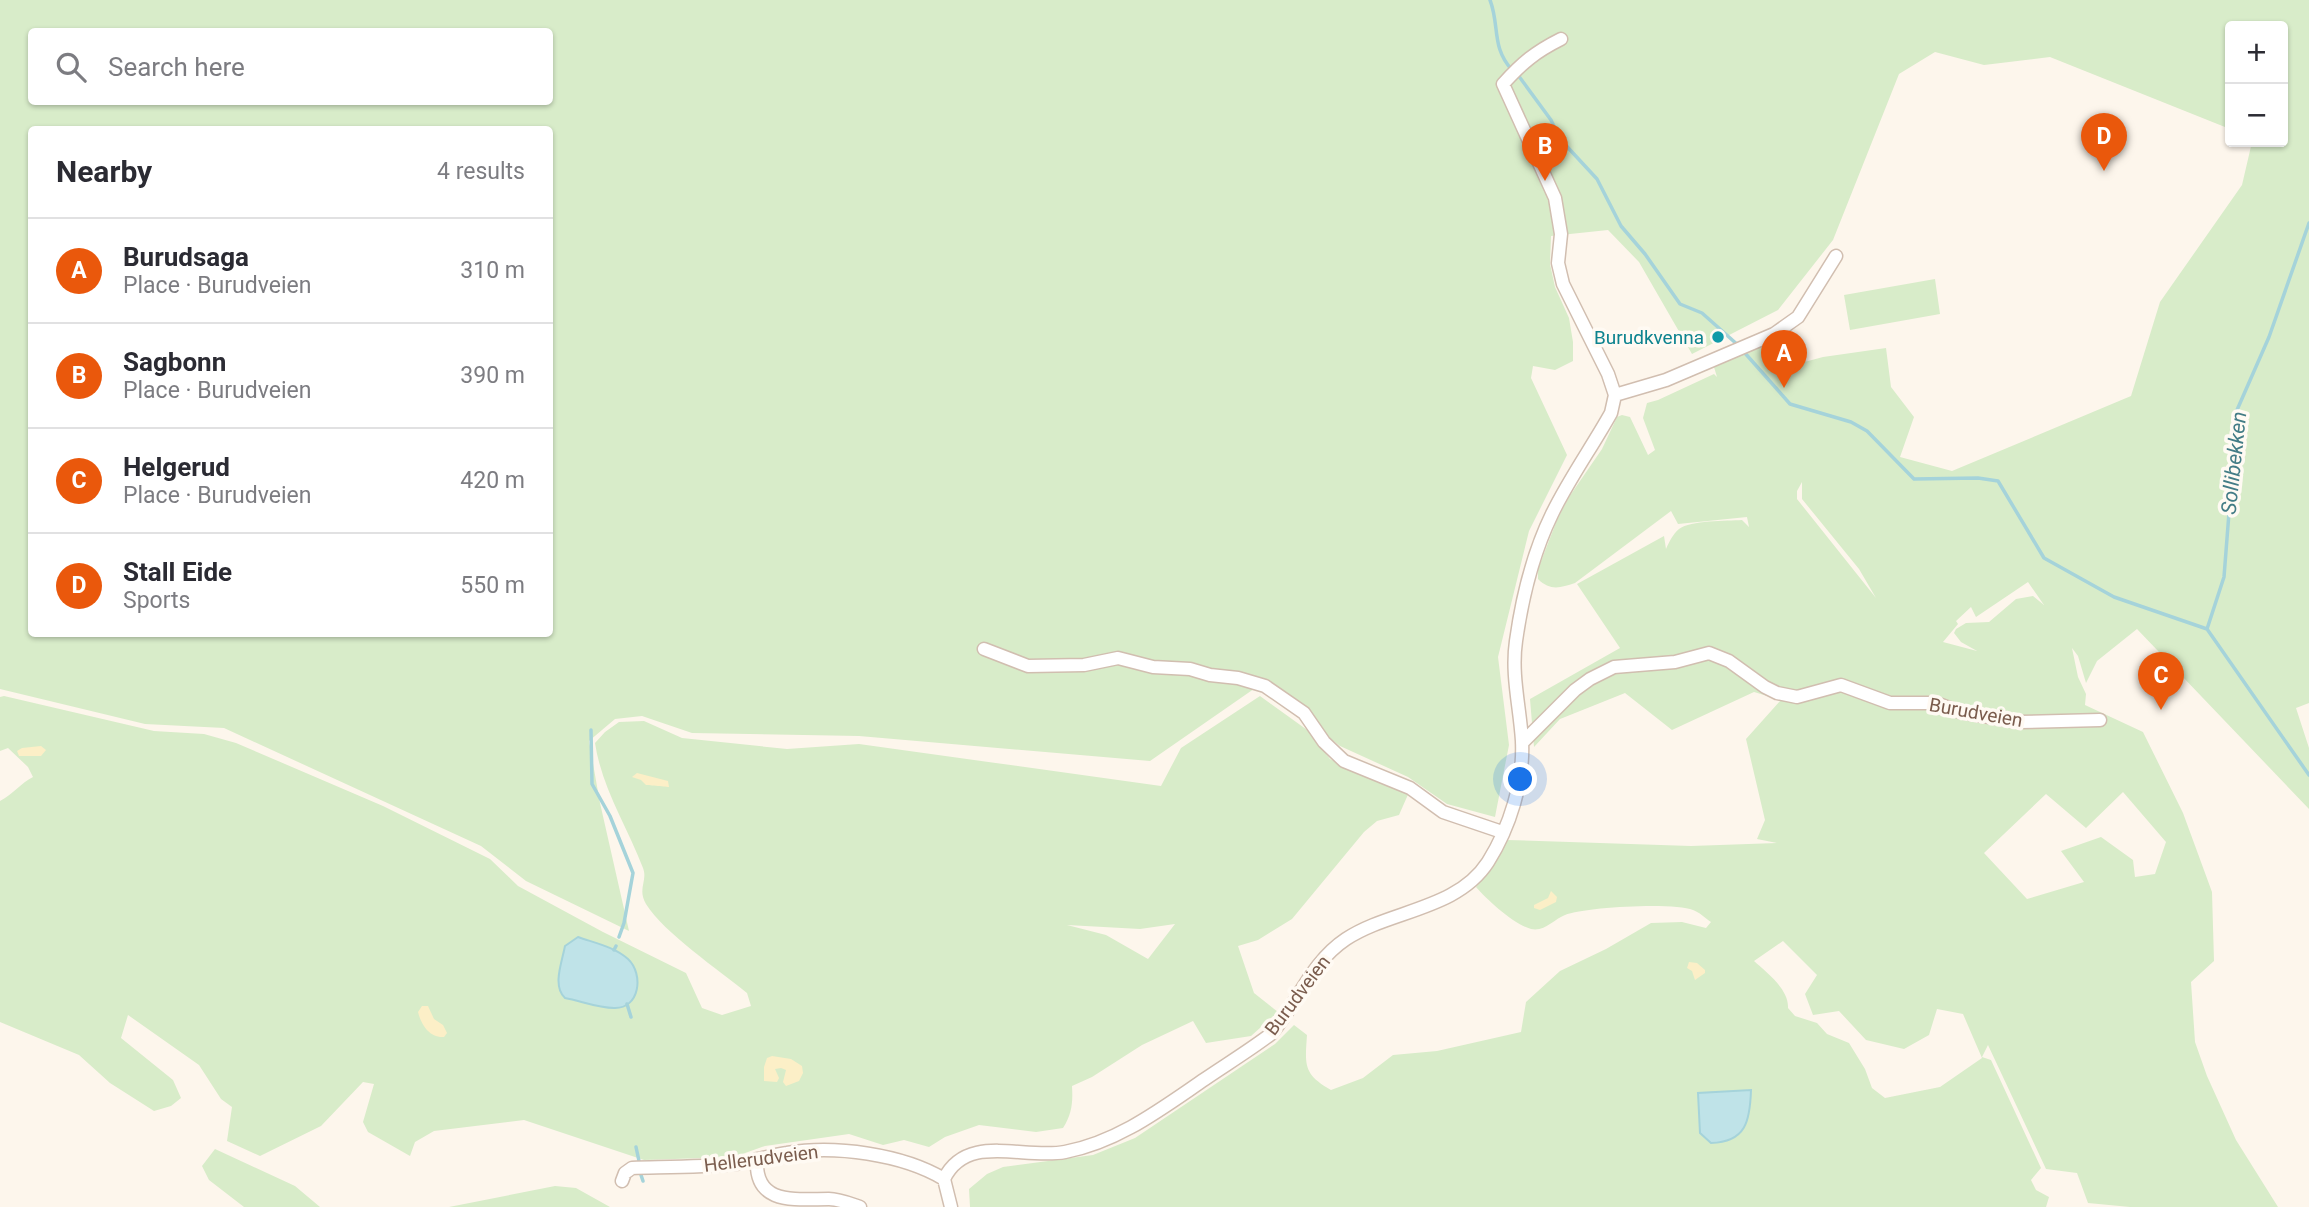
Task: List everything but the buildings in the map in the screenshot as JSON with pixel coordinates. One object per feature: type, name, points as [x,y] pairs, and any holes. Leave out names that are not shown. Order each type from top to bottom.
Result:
[{"type":"street","points":[[1561,39],[1538,51],[1509,77],[1555,198],[1561,234],[1558,263],[1563,284],[1608,374],[1615,395],[1666,380],[1774,334],[1798,317],[1836,256]]},
{"type":"street","name":"Burudveien","points":[[944,1179],[949,1168],[962,1157],[978,1151],[1062,1153],[1117,1136],[1145,1120],[1271,1034],[1283,1020],[1313,970],[1329,951],[1363,930],[1444,898],[1466,886],[1488,861],[1503,832],[1518,792],[1522,743],[1513,674],[1521,610],[1533,565],[1552,514],[1611,413],[1615,395]]},
{"type":"street","points":[[984,649],[1028,666],[1084,665],[1118,658],[1153,667],[1238,678],[1265,686],[1304,713],[1324,743],[1344,761],[1410,788],[1443,812],[1503,832]]},
{"type":"street","name":"Burudveien","points":[[1522,743],[1575,690],[1614,667],[1675,662],[1709,653],[1729,661],[1765,688],[1797,697],[1841,685],[1890,703],[1936,703],[1960,712],[2019,722],[2100,720]]},
{"type":"street","name":"Hellerudveien","points":[[622,1181],[632,1168],[737,1163],[789,1152],[840,1150],[902,1162],[930,1171],[944,1179]]},
{"type":"street","points":[[757,1159],[758,1179],[770,1193],[786,1199],[831,1199],[860,1207]]},
{"type":"street","points":[[944,1179],[951,1207]]},
{"type":"green space","points":[[0,0],[2309,0],[2309,703],[2296,708],[2309,748],[2309,809],[2137,629],[2097,661],[2086,683],[2078,656],[2072,648],[2078,677],[2086,694],[2085,705],[2143,732],[2183,813],[2212,892],[2214,961],[2191,982],[2195,1042],[2236,1140],[2278,1207],[2130,1207],[2088,1203],[2077,1173],[2046,1169],[1988,1045],[1982,1057],[1991,1060],[2041,1168],[2031,1180],[2036,1190],[2049,1197],[2046,1207],[970,1207],[969,1189],[987,1174],[1003,1167],[1093,1155],[1135,1138],[1275,1044],[1294,1025],[1307,1035],[1308,1068],[1315,1079],[1331,1090],[1363,1078],[1393,1055],[1437,1051],[1521,1032],[1526,1002],[1560,971],[1651,923],[1682,922],[1706,928],[1711,922],[1693,910],[1649,906],[1575,912],[1541,929],[1531,929],[1509,917],[1476,887],[1507,840],[1691,846],[1777,843],[1757,839],[1765,820],[1746,739],[1781,700],[1754,692],[1672,730],[1625,693],[1560,719],[1534,747],[1530,699],[1620,648],[1577,584],[1664,536],[1666,549],[1675,533],[1684,526],[1742,520],[1749,527],[1747,517],[1678,524],[1671,511],[1575,583],[1555,587],[1542,583],[1538,579],[1538,569],[1557,520],[1569,497],[1602,449],[1617,417],[1630,417],[1648,455],[1655,450],[1643,418],[1647,403],[1714,374],[1717,377],[1714,367],[1763,346],[1797,364],[1823,357],[1886,348],[1891,387],[1914,417],[1900,457],[1952,471],[2131,396],[2160,302],[2242,185],[2251,147],[2288,147],[2288,21],[2225,21],[2225,127],[2050,57],[1984,65],[1935,52],[1899,74],[1833,240],[1778,310],[1692,354],[1639,262],[1608,230],[1551,236],[1550,264],[1555,287],[1569,318],[1573,361],[1555,370],[1533,366],[1531,378],[1567,455],[1529,531],[1498,657],[1509,745],[1495,817],[1447,804],[1408,777],[1340,746],[1261,684],[1150,761],[859,736],[692,733],[642,716],[615,719],[589,741],[629,931],[526,881],[481,846],[224,728],[145,724],[0,689]],"holes":[[[1802,482],[1802,499],[1859,569],[1876,598],[1797,499],[1797,491]],[[2028,582],[2044,605],[2033,596],[2016,599],[1989,622],[1966,623],[1956,629],[1954,633],[1961,642],[1977,651],[1943,642],[1958,624],[1956,621],[1971,607],[1976,617]],[[2123,792],[2166,842],[2155,874],[2135,877],[2133,860],[2101,837],[2061,851],[2084,882],[2027,899],[1984,853],[2046,794],[2086,828]],[[1783,941],[1817,975],[1805,994],[1813,1015],[1839,1011],[1866,1040],[1904,1049],[1929,1035],[1937,1009],[1963,1014],[1982,1058],[1940,1087],[1885,1098],[1872,1088],[1865,1069],[1849,1043],[1827,1034],[1817,1023],[1795,1016],[1788,1008],[1781,988],[1754,961]]]},
{"type":"green space","points":[[1935,279],[1940,314],[1850,330],[1844,295]]},
{"type":"green space","points":[[1260,696],[1310,732],[1330,759],[1373,780],[1410,790],[1399,815],[1377,821],[1364,832],[1292,919],[1258,940],[1238,946],[1254,993],[1278,1012],[1251,1036],[1206,1043],[1193,1021],[1142,1045],[1092,1077],[1072,1086],[1071,1108],[1063,1128],[1036,1132],[979,1125],[945,1137],[929,1147],[904,1140],[883,1145],[849,1134],[765,1146],[734,1157],[644,1160],[524,1120],[434,1131],[415,1142],[410,1156],[368,1132],[363,1122],[374,1084],[363,1082],[321,1126],[260,1156],[227,1141],[232,1107],[221,1099],[199,1065],[128,1015],[121,1038],[173,1080],[181,1098],[171,1106],[154,1111],[110,1083],[79,1055],[0,1022],[0,801],[33,777],[28,767],[8,748],[0,751],[0,697],[154,731],[204,734],[236,743],[383,806],[490,859],[518,886],[686,973],[702,1008],[722,1015],[751,1006],[747,993],[678,939],[654,915],[643,899],[643,868],[609,792],[595,743],[619,722],[644,721],[682,738],[787,749],[859,744],[1161,786],[1181,748]],"holes":[[[1175,924],[1148,959],[1106,935],[1067,925],[1140,929]]]},
{"type":"green space","points":[[215,1149],[295,1186],[320,1207],[244,1207],[209,1180],[202,1166]]},
{"type":"green space","points":[[555,1186],[576,1188],[610,1207],[449,1207]]},
{"type":"sand","points":[[41,746],[46,750],[41,756],[19,756],[17,751],[22,748]]},
{"type":"sand","points":[[637,773],[668,781],[669,787],[646,785],[632,777]]},
{"type":"sand","points":[[1551,891],[1557,897],[1556,902],[1540,910],[1534,908],[1534,905],[1548,898]]},
{"type":"sand","points":[[1689,962],[1697,963],[1705,973],[1695,980],[1692,971],[1687,968]]},
{"type":"sand","points":[[422,1006],[428,1006],[434,1019],[443,1025],[447,1033],[444,1037],[430,1033],[424,1025],[418,1012]]},
{"type":"sand","points":[[772,1056],[791,1059],[802,1066],[803,1073],[799,1081],[786,1086],[783,1082],[786,1070],[781,1068],[775,1069],[779,1078],[777,1082],[764,1081],[764,1067],[767,1058]]},
{"type":"water","points":[[578,937],[617,951],[633,965],[637,990],[629,1003],[623,1007],[608,1008],[565,998],[561,993],[558,980],[565,946]]},
{"type":"water","points":[[1751,1090],[1747,1120],[1739,1134],[1723,1142],[1711,1143],[1700,1133],[1698,1093]]},
{"type":"waterway","points":[[1490,0],[1498,45],[1512,70]]},
{"type":"waterway","points":[[1518,75],[1551,120],[1560,139],[1597,179],[1621,226],[1645,254],[1680,304],[1702,313],[1739,346]]},
{"type":"waterway","name":"Sollibekken","points":[[2207,629],[2224,577],[2237,410],[2269,337],[2309,223]]},
{"type":"waterway","points":[[1744,352],[1790,404],[1851,422],[1867,431],[1914,479],[1978,478],[1998,481],[2044,558],[2114,597],[2207,629],[2309,775]]},
{"type":"waterway","points":[[591,730],[592,784],[610,816],[633,873],[619,937]]},
{"type":"waterway","points":[[614,950],[616,946]]},
{"type":"waterway","points":[[627,1004],[631,1017]]},
{"type":"waterway","points":[[636,1147],[639,1161]]},
{"type":"waterway","points":[[641,1175],[643,1181]]},
{"type":"place","name":"Stall Eide","points":[[2104,171]]},
{"type":"place","name":"Sagbonn","points":[[1545,181]]},
{"type":"place","name":"Burudkvenna","points":[[1718,337]]},
{"type":"place","name":"Burudsaga","points":[[1784,388]]},
{"type":"place","name":"Helgerud","points":[[2161,710]]}]
